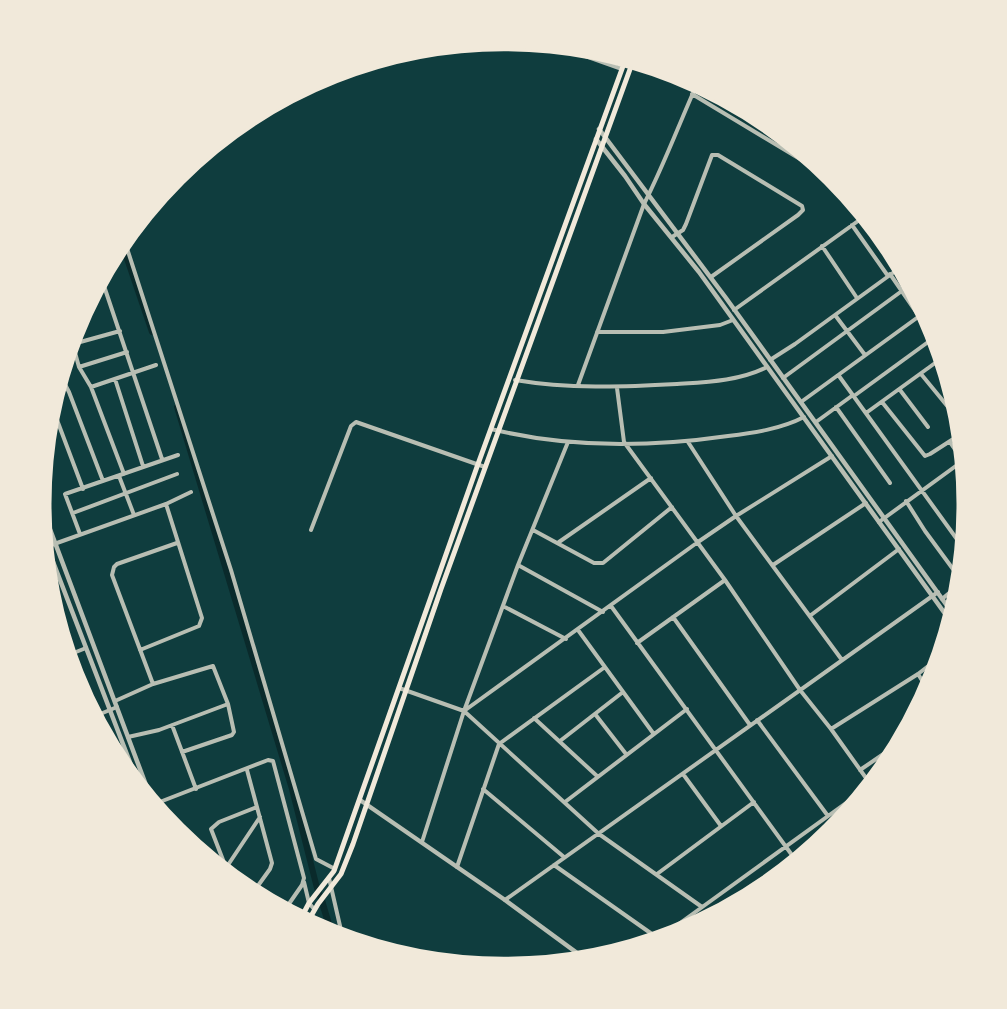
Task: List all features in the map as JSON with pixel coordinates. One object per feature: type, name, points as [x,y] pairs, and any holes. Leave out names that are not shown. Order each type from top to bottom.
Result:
[{"type":"main road","points":[[304,913],[323,885],[341,874],[478,464],[622,69]]},
{"type":"main road","points":[[311,916],[326,893],[630,69]]},
{"type":"street","points":[[590,59],[622,69]]},
{"type":"street","points":[[578,385],[644,204],[658,177],[681,115],[692,94],[793,155]]},
{"type":"street","points":[[599,129],[711,277],[946,605]]},
{"type":"street","points":[[596,139],[644,204],[672,237],[944,613]]},
{"type":"street","points":[[672,237],[683,230],[686,224],[712,155],[718,155],[802,206],[803,210],[798,214],[711,277]]},
{"type":"street","points":[[728,314],[858,221]]},
{"type":"street","points":[[852,225],[912,306]]},
{"type":"street","points":[[822,246],[857,298]]},
{"type":"street","points":[[128,250],[221,537],[316,859],[334,869]]},
{"type":"street","points":[[770,360],[893,272]]},
{"type":"street","points":[[105,287],[162,459]]},
{"type":"street","points":[[783,378],[901,291]]},
{"type":"street","points":[[835,315],[866,356]]},
{"type":"street","points":[[799,411],[803,405],[839,376],[917,318]]},
{"type":"street","points":[[597,332],[663,332],[720,325],[733,320]]},
{"type":"street","points":[[80,343],[120,331]]},
{"type":"street","points":[[816,422],[927,343]]},
{"type":"street","points":[[79,367],[127,352]]},
{"type":"street","points":[[76,355],[79,367],[92,387],[134,515]]},
{"type":"street","points":[[866,413],[935,364]]},
{"type":"street","points":[[92,387],[156,365]]},
{"type":"street","points":[[508,379],[617,388],[721,380],[744,376],[767,367]]},
{"type":"street","points":[[921,374],[946,405]]},
{"type":"street","points":[[839,376],[957,539]]},
{"type":"street","points":[[115,379],[143,466]]},
{"type":"street","points":[[66,385],[103,481]]},
{"type":"street","points":[[617,388],[624,442],[725,580],[800,690],[866,778]]},
{"type":"street","points":[[900,390],[928,427]]},
{"type":"street","points":[[882,402],[923,455],[930,454],[953,440]]},
{"type":"street","points":[[836,407],[890,483]]},
{"type":"street","points":[[491,429],[568,442],[688,442],[757,432],[804,417]]},
{"type":"street","points":[[57,421],[83,489]]},
{"type":"street","points":[[311,530],[352,424],[361,423],[485,467]]},
{"type":"street","points":[[422,842],[464,711],[518,565],[568,442]]},
{"type":"street","points":[[688,442],[736,516],[843,660]]},
{"type":"street","points":[[950,442],[954,448]]},
{"type":"street","points":[[80,534],[65,494],[178,455]]},
{"type":"street","points":[[464,711],[698,542],[832,456]]},
{"type":"street","points":[[879,522],[956,466]]},
{"type":"street","points":[[73,513],[177,474]]},
{"type":"street","points":[[560,542],[651,478]]},
{"type":"street","points":[[51,545],[166,504],[191,492]]},
{"type":"street","points":[[906,501],[953,569]]},
{"type":"street","points":[[773,565],[866,503]]},
{"type":"street","points":[[140,650],[199,626],[203,614],[177,543],[166,504]]},
{"type":"street","points":[[533,530],[560,542],[594,563],[603,563],[672,507]]},
{"type":"street","points":[[50,530],[146,785]]},
{"type":"street","points":[[153,684],[112,574],[117,564],[177,543]]},
{"type":"street","points":[[811,615],[899,549]]},
{"type":"street","points":[[518,565],[603,612]]},
{"type":"street","points":[[54,569],[130,763]]},
{"type":"street","points":[[637,643],[725,580]]},
{"type":"street","points":[[505,900],[938,592]]},
{"type":"street","points":[[942,599],[949,593]]},
{"type":"street","points":[[503,606],[566,639]]},
{"type":"street","points":[[611,606],[792,855]]},
{"type":"street","points":[[673,617],[750,725]]},
{"type":"street","points":[[578,630],[653,733]]},
{"type":"street","points":[[75,652],[86,648]]},
{"type":"street","points":[[115,701],[153,684],[213,666],[228,704],[234,730],[232,735],[182,752]]},
{"type":"street","points":[[457,867],[499,744],[605,667]]},
{"type":"street","points":[[831,729],[927,667]]},
{"type":"street","points":[[918,674],[922,680]]},
{"type":"street","points":[[402,689],[464,711],[599,834],[702,907]]},
{"type":"street","points":[[559,741],[623,692]]},
{"type":"street","points":[[128,737],[172,725],[228,704]]},
{"type":"street","points":[[101,714],[117,707]]},
{"type":"street","points":[[565,802],[653,733],[687,710]]},
{"type":"street","points":[[595,714],[626,754]]},
{"type":"street","points":[[534,718],[597,776]]},
{"type":"street","points":[[757,720],[828,816]]},
{"type":"street","points":[[172,725],[196,789]]},
{"type":"street","points":[[860,770],[883,755]]},
{"type":"street","points":[[161,803],[268,760],[274,763],[304,881],[311,901],[316,906]]},
{"type":"street","points":[[247,770],[272,863],[258,886]]},
{"type":"street","points":[[683,774],[721,826]]},
{"type":"street","points":[[483,789],[564,857]]},
{"type":"street","points":[[360,800],[577,953]]},
{"type":"street","points":[[657,873],[754,802]]},
{"type":"street","points":[[684,921],[846,803]]},
{"type":"street","points":[[224,863],[212,829],[219,822],[257,807]]},
{"type":"street","points":[[228,865],[260,817]]},
{"type":"street","points":[[554,865],[650,934]]},
{"type":"street","points":[[288,904],[304,881]]},
{"type":"street","points":[[330,881],[340,928]]},
{"type":"water","points":[[325,900],[332,925],[325,922],[320,907]]},
{"type":"waterway","points":[[125,253],[152,332]]},
{"type":"waterway","points":[[177,407],[292,789],[323,904]]}]
